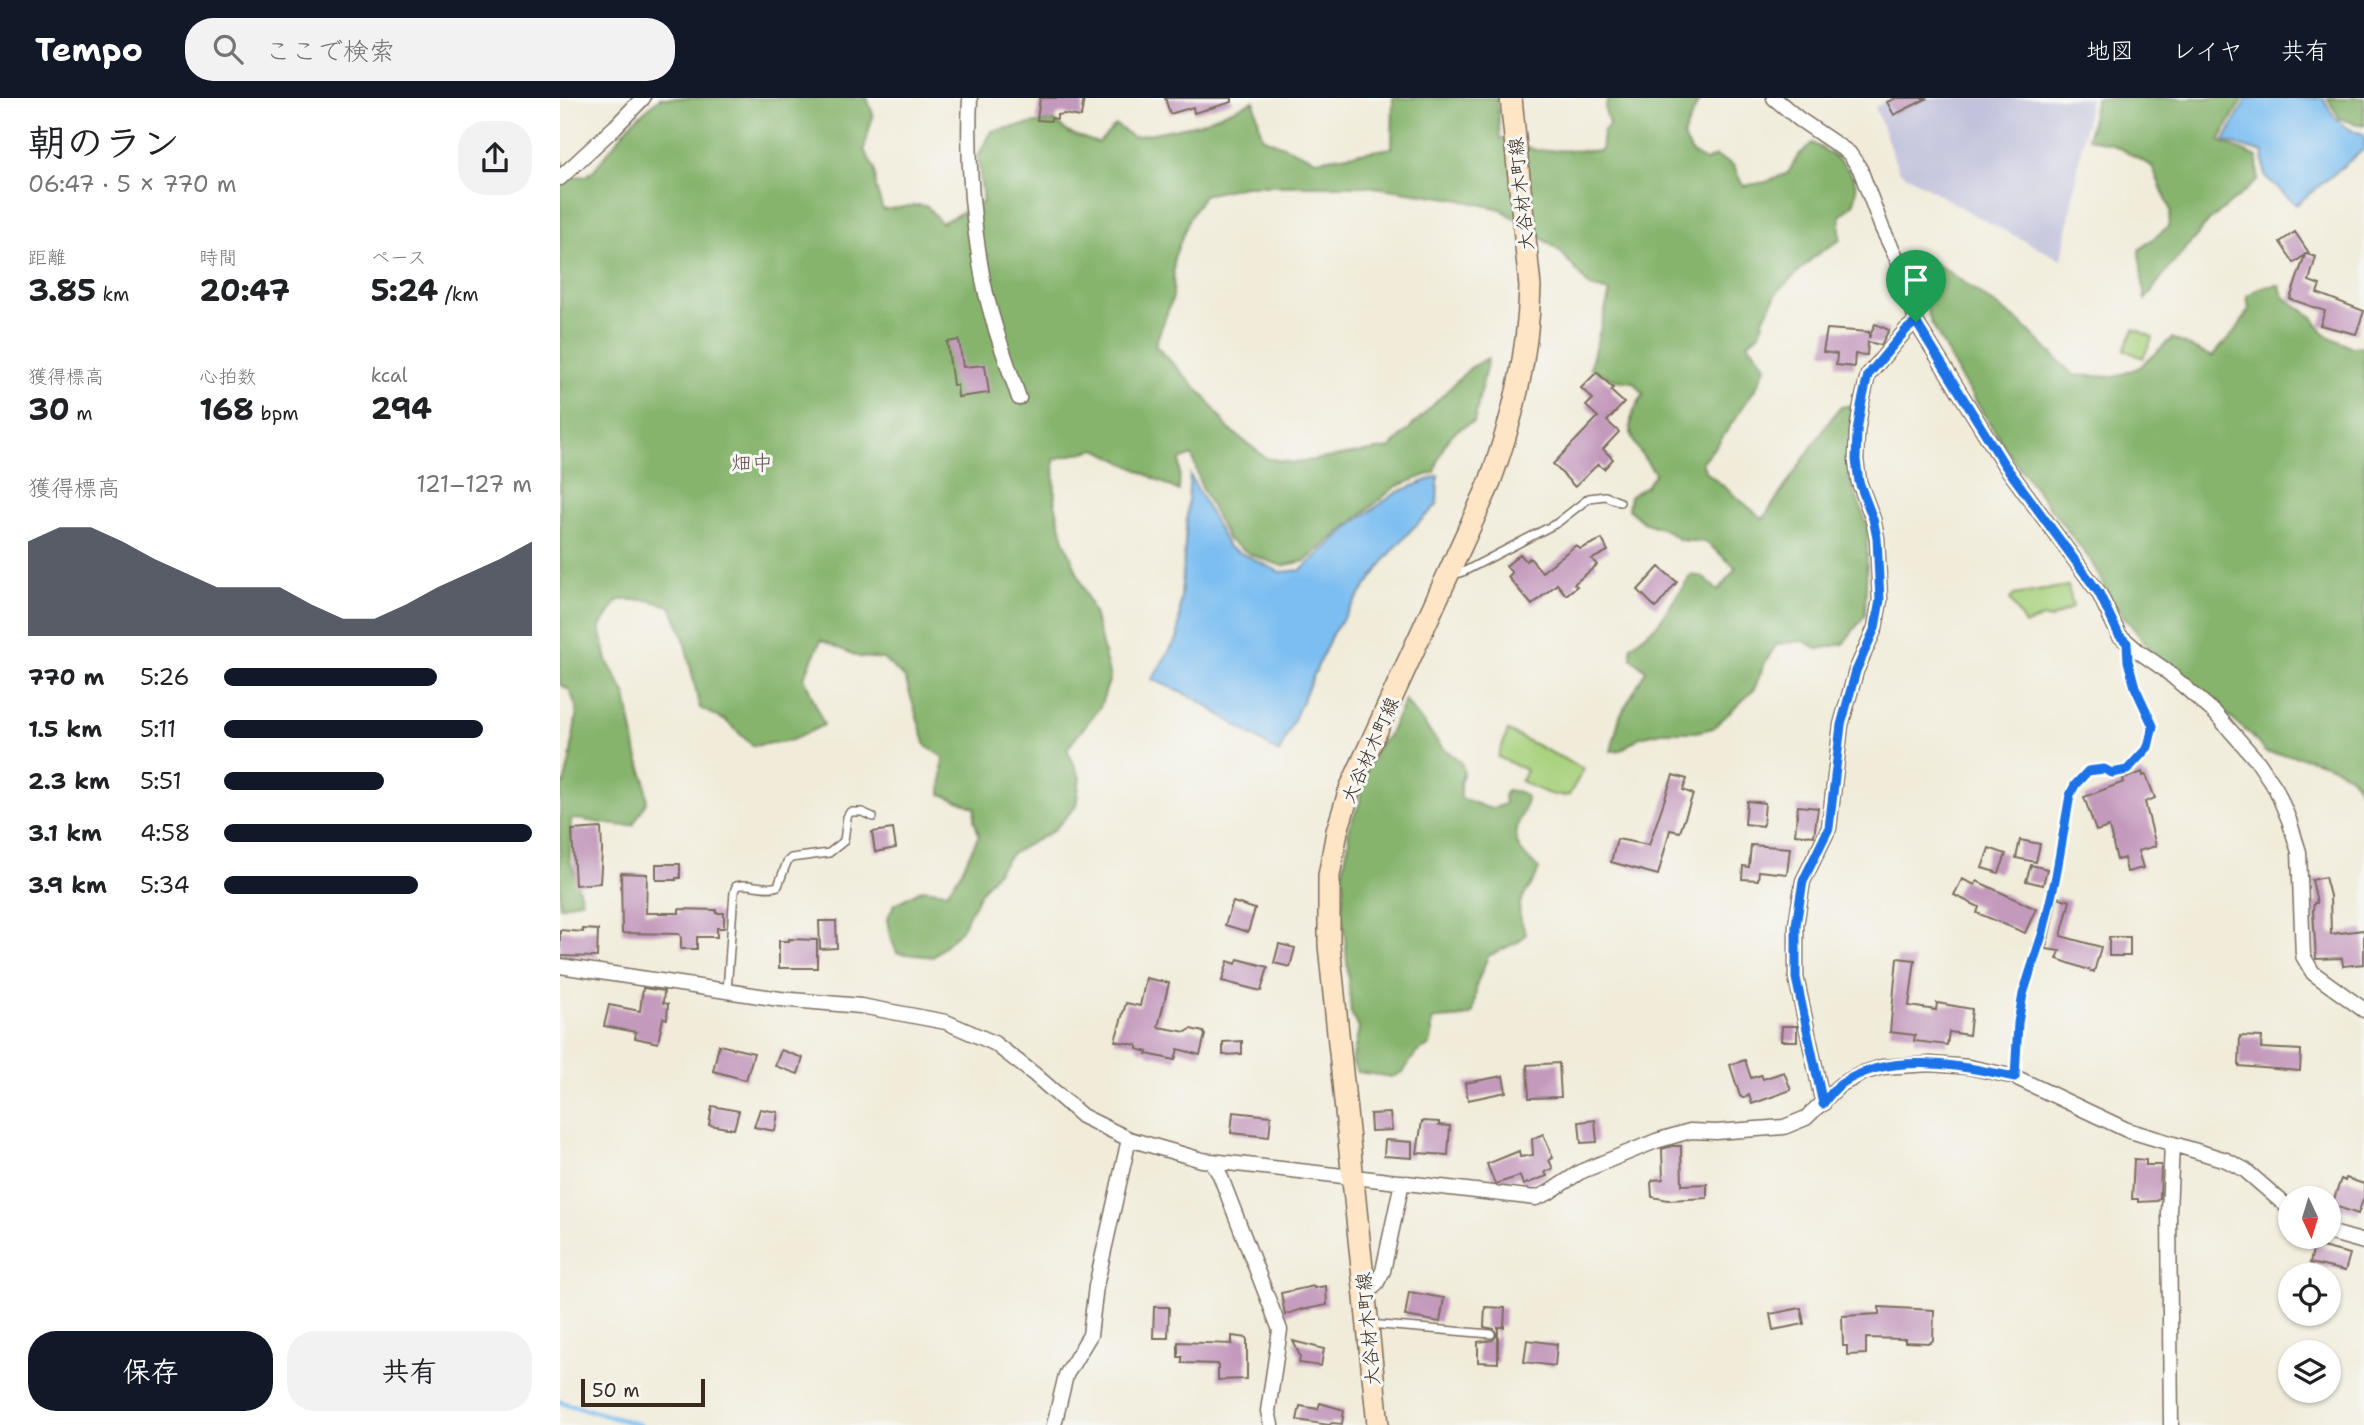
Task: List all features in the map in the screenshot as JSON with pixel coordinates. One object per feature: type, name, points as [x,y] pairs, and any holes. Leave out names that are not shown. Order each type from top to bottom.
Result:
[{"type":"main road","name":"大谷材木町線","points":[[1377,1425],[1329,945],[1329,876],[1337,831],[1350,789],[1488,487],[1507,436],[1518,395],[1530,287],[1511,98]]},
{"type":"street","points":[[560,177],[643,98]]},
{"type":"street","points":[[970,98],[970,184],[983,281],[999,341],[1019,398]]},
{"type":"street","points":[[1774,98],[1799,119],[1849,153],[1860,169],[1882,228],[1905,275],[1916,322],[2004,464],[2099,593],[2119,635],[2215,713],[2258,762],[2276,789],[2290,820],[2299,852],[2303,956],[2313,974],[2364,1010]]},
{"type":"street","points":[[1823,1104],[1796,978],[1796,925],[1803,881],[1829,828],[1841,725],[1856,671],[1875,628],[1880,600],[1877,538],[1859,482],[1856,460],[1861,406],[1868,375],[1916,322]]},
{"type":"street","points":[[560,966],[780,999],[861,1006],[946,1022],[994,1044],[1034,1074],[1082,1116],[1129,1139],[1212,1162],[1343,1176]]},
{"type":"street","points":[[1363,1178],[1536,1198],[1580,1172],[1656,1141],[1690,1131],[1740,1131],[1784,1126],[1806,1118],[1840,1085],[1882,1067],[1931,1064],[2015,1077],[2127,1130],[2226,1160],[2245,1170],[2278,1199]]},
{"type":"street","points":[[1054,1425],[1066,1375],[1090,1335],[1096,1286],[1129,1139]]},
{"type":"street","points":[[2171,1425],[2169,1212],[2172,1144]]},
{"type":"street","points":[[1212,1162],[1220,1175],[1280,1329],[1268,1411],[1271,1425]]},
{"type":"street","points":[[1365,1296],[1383,1271],[1402,1182]]},
{"type":"street","points":[[2342,1236],[2364,1242]]},
{"type":"lane","points":[[1447,577],[1465,571],[1557,523],[1589,498],[1605,496],[1620,502]]},
{"type":"lane","points":[[2015,1077],[2018,1023],[2023,994],[2043,932],[2070,795],[2088,771],[2104,769],[2112,773],[2127,770],[2148,747],[2153,726],[2135,687],[2128,661],[2127,643]]},
{"type":"lane","points":[[727,991],[736,886],[778,886],[791,858],[829,853],[844,841],[846,817],[850,812],[862,811],[873,817]]},
{"type":"lane","points":[[1367,1324],[1491,1334]]},
{"type":"shaded area","points":[[1891,98],[2090,98],[2062,260],[1974,215],[1899,171],[1875,107]]},
{"type":"green space","points":[[660,98],[867,98],[873,114],[864,150],[875,169],[876,188],[883,210],[927,206],[941,223],[983,202],[978,156],[992,131],[1053,120],[1069,133],[1098,143],[1116,125],[1133,137],[1198,124],[1254,101],[1262,137],[1316,160],[1392,148],[1393,98],[1497,98],[1500,138],[1536,150],[1601,151],[1603,132],[1609,125],[1605,109],[1608,98],[1700,98],[1683,136],[1692,153],[1706,161],[1715,156],[1733,165],[1743,186],[1766,182],[1788,173],[1798,156],[1812,143],[1838,159],[1852,175],[1856,184],[1853,204],[1840,216],[1840,240],[1816,255],[1778,291],[1763,320],[1761,331],[1748,343],[1766,366],[1757,386],[1717,445],[1702,461],[1705,471],[1763,519],[1830,420],[1841,407],[1852,405],[1850,480],[1867,524],[1865,615],[1843,644],[1819,649],[1803,641],[1777,644],[1765,662],[1754,690],[1713,728],[1696,732],[1662,732],[1640,737],[1621,750],[1611,751],[1620,716],[1646,670],[1631,658],[1631,646],[1657,625],[1691,575],[1703,577],[1718,591],[1736,568],[1706,542],[1680,540],[1664,529],[1643,522],[1628,509],[1630,496],[1646,486],[1655,473],[1635,444],[1630,426],[1636,406],[1644,394],[1633,382],[1615,380],[1590,368],[1610,292],[1590,287],[1561,252],[1501,209],[1456,199],[1367,186],[1245,186],[1204,195],[1189,219],[1174,258],[1173,297],[1155,345],[1205,397],[1229,429],[1266,458],[1294,463],[1390,448],[1470,368],[1488,358],[1474,422],[1458,430],[1447,441],[1435,472],[1395,487],[1305,561],[1282,566],[1252,555],[1228,540],[1201,486],[1192,455],[1180,460],[1179,491],[1097,449],[1054,459],[1055,503],[1064,540],[1095,616],[1110,678],[1100,707],[1067,749],[1080,778],[1076,806],[1053,831],[1011,854],[982,890],[961,930],[933,957],[897,953],[887,919],[895,904],[923,889],[947,892],[960,874],[979,835],[974,820],[975,808],[941,794],[943,757],[926,746],[905,678],[883,659],[859,657],[821,640],[804,677],[824,725],[792,740],[753,746],[726,721],[700,708],[683,635],[671,606],[647,600],[618,600],[600,627],[607,661],[626,695],[637,755],[645,780],[647,801],[633,825],[571,819],[570,859],[582,900],[560,907],[560,785],[564,784],[570,760],[577,710],[570,690],[560,685],[560,158],[571,177],[586,176],[632,122]]},
{"type":"green space","points":[[2096,98],[2243,98],[2219,141],[2257,157],[2258,180],[2209,221],[2145,300],[2139,250],[2168,227],[2171,211],[2152,166],[2112,144],[2088,138]]},
{"type":"green space","points":[[2327,98],[2364,98],[2364,126],[2340,119]]},
{"type":"green space","points":[[1920,255],[2021,323],[2073,375],[2115,377],[2140,367],[2172,338],[2212,357],[2237,329],[2249,309],[2247,296],[2261,287],[2279,285],[2284,297],[2313,317],[2324,334],[2350,347],[2364,347],[2364,799],[2355,781],[2335,768],[2300,757],[2266,753],[2251,735],[2152,652],[2112,601],[2091,561],[2012,458],[1960,377],[1931,322],[1917,280]]},
{"type":"green space","points":[[2134,329],[2153,337],[2143,358],[2124,350]]},
{"type":"green space","points":[[2068,586],[2073,607],[2051,619],[2043,617],[2025,625],[2010,599],[2014,595]]},
{"type":"green space","points":[[1405,700],[1441,746],[1461,762],[1464,772],[1460,783],[1461,798],[1491,809],[1505,804],[1504,796],[1507,790],[1527,797],[1516,838],[1521,850],[1539,869],[1520,905],[1519,912],[1526,934],[1520,941],[1488,956],[1477,983],[1473,1014],[1432,1020],[1429,1046],[1417,1052],[1403,1072],[1392,1077],[1358,1072],[1352,1062],[1359,1028],[1351,1013],[1341,915],[1344,887],[1342,874],[1349,841],[1348,829],[1360,803],[1361,786],[1377,747],[1388,736]]},
{"type":"green space","points":[[1508,731],[1584,769],[1569,795],[1551,794],[1521,781],[1526,770],[1498,757]]},
{"type":"water","points":[[2247,98],[2323,98],[2339,122],[2364,134],[2364,149],[2296,205],[2265,176],[2263,153],[2224,141]]},
{"type":"water","points":[[1190,475],[1228,547],[1280,572],[1301,570],[1355,522],[1396,493],[1438,476],[1437,505],[1388,556],[1332,634],[1279,753],[1196,699],[1152,679],[1178,637]]},
{"type":"building","points":[[1040,98],[1084,98],[1081,117],[1064,114],[1057,115],[1057,119],[1051,118],[1051,121],[1037,120]]},
{"type":"building","points":[[1165,98],[1232,98],[1232,102],[1194,113],[1193,107],[1170,114]]},
{"type":"building","points":[[1896,98],[1928,98],[1894,115],[1887,102]]},
{"type":"building","points":[[2295,232],[2309,253],[2306,254],[2316,257],[2309,281],[2320,285],[2317,293],[2364,311],[2356,334],[2320,325],[2325,311],[2290,299],[2305,255],[2294,263],[2280,242]]},
{"type":"building","points":[[1875,324],[1889,330],[1881,345],[1868,342],[1867,355],[1855,354],[1854,367],[1836,365],[1837,354],[1823,352],[1827,329],[1869,332],[1869,338]]},
{"type":"building","points":[[959,340],[963,367],[985,365],[989,393],[958,397],[957,385],[953,385],[947,342]]},
{"type":"building","points":[[1597,372],[1624,403],[1607,421],[1619,432],[1603,449],[1613,459],[1604,469],[1598,464],[1575,487],[1553,464],[1598,417],[1586,406],[1593,399],[1581,388]]},
{"type":"building","points":[[1602,539],[1608,551],[1592,559],[1597,565],[1574,584],[1577,586],[1566,595],[1557,584],[1532,605],[1508,577],[1512,573],[1506,566],[1520,554],[1526,561],[1530,558],[1542,572],[1576,545],[1580,549]]},
{"type":"building","points":[[1659,567],[1677,582],[1656,608],[1638,590]]},
{"type":"building","points":[[2142,772],[2143,776],[2146,775],[2155,798],[2145,802],[2156,846],[2138,851],[2143,868],[2127,872],[2124,858],[2117,860],[2109,827],[2096,831],[2084,797]]},
{"type":"building","points":[[1673,775],[1687,779],[1683,790],[1693,794],[1680,832],[1670,830],[1658,875],[1611,862],[1617,839],[1649,845]]},
{"type":"building","points":[[1747,801],[1765,803],[1763,826],[1745,824]]},
{"type":"building","points":[[1798,806],[1818,808],[1814,836],[1795,834]]},
{"type":"building","points":[[601,828],[600,883],[575,885],[572,830]]},
{"type":"building","points":[[893,829],[896,848],[875,852],[872,832]]},
{"type":"building","points":[[2020,840],[2040,844],[2036,862],[2016,858]]},
{"type":"building","points":[[1751,845],[1790,848],[1787,874],[1759,871],[1758,880],[1742,879],[1743,866],[1749,867]]},
{"type":"building","points":[[1989,848],[2006,854],[1999,873],[1982,868]]},
{"type":"building","points":[[656,864],[680,864],[680,878],[656,880]]},
{"type":"building","points":[[2031,865],[2047,869],[2043,885],[2026,881]]},
{"type":"building","points":[[621,873],[647,874],[646,913],[679,913],[679,909],[716,910],[716,913],[724,913],[724,928],[717,928],[717,937],[697,937],[697,949],[681,949],[679,934],[622,933]]},
{"type":"building","points":[[2325,877],[2330,896],[2331,934],[2364,930],[2364,964],[2343,966],[2342,958],[2316,959],[2313,910],[2314,903],[2317,903],[2312,880]]},
{"type":"building","points":[[1962,879],[1975,885],[1977,881],[2036,909],[2025,933],[1977,913],[1979,907],[1954,895]]},
{"type":"building","points":[[2057,897],[2070,901],[2061,936],[2101,947],[2094,972],[2057,959],[2060,951],[2046,949]]},
{"type":"building","points":[[1233,902],[1255,909],[1248,932],[1225,925]]},
{"type":"building","points":[[819,921],[836,921],[837,948],[820,949]]},
{"type":"building","points":[[583,929],[598,930],[597,957],[560,956],[560,930],[583,932]]},
{"type":"building","points":[[2109,937],[2130,937],[2130,956],[2109,956]]},
{"type":"building","points":[[817,940],[817,968],[779,968],[779,941]]},
{"type":"building","points":[[1279,944],[1295,948],[1290,967],[1274,963]]},
{"type":"building","points":[[1897,958],[1915,960],[1909,1006],[1936,1010],[1937,1003],[1972,1009],[1969,1035],[1949,1032],[1947,1045],[1914,1041],[1915,1035],[1890,1032]]},
{"type":"building","points":[[1238,959],[1268,967],[1261,991],[1222,981],[1228,961],[1236,964]]},
{"type":"building","points":[[1146,978],[1169,983],[1158,1027],[1203,1032],[1205,1035],[1200,1055],[1178,1049],[1175,1060],[1147,1054],[1148,1052],[1137,1049],[1137,1045],[1115,1041],[1126,1003],[1140,1006]]},
{"type":"building","points":[[643,988],[664,991],[663,1003],[668,1004],[667,1019],[663,1018],[658,1043],[635,1038],[636,1032],[604,1026],[609,1005],[640,1011]]},
{"type":"building","points":[[1782,1026],[1797,1026],[1797,1041],[1781,1041]]},
{"type":"building","points":[[2240,1036],[2262,1037],[2261,1048],[2301,1050],[2300,1071],[2239,1066]]},
{"type":"building","points":[[1242,1041],[1242,1054],[1223,1055],[1223,1042]]},
{"type":"building","points":[[719,1045],[754,1053],[746,1080],[713,1071]]},
{"type":"building","points":[[781,1050],[803,1058],[798,1074],[775,1066]]},
{"type":"building","points":[[1745,1060],[1751,1078],[1761,1075],[1763,1079],[1784,1072],[1791,1090],[1752,1104],[1749,1095],[1743,1098],[1740,1096],[1730,1065]]},
{"type":"building","points":[[1559,1063],[1561,1097],[1529,1098],[1527,1065]]},
{"type":"building","points":[[1503,1076],[1506,1092],[1468,1100],[1465,1083]]},
{"type":"building","points":[[712,1106],[739,1111],[734,1129],[709,1125]]},
{"type":"building","points":[[760,1109],[778,1112],[775,1131],[754,1127]]},
{"type":"building","points":[[1233,1112],[1271,1116],[1269,1137],[1231,1133]]},
{"type":"building","points":[[1390,1113],[1392,1130],[1371,1131],[1370,1114]]},
{"type":"building","points":[[1595,1120],[1597,1142],[1581,1143],[1579,1122]]},
{"type":"building","points":[[1422,1121],[1450,1126],[1448,1155],[1417,1153]]},
{"type":"building","points":[[1543,1134],[1553,1158],[1549,1160],[1553,1169],[1545,1172],[1547,1176],[1523,1185],[1520,1176],[1495,1184],[1487,1164],[1519,1151],[1520,1157],[1533,1155],[1532,1139]]},
{"type":"building","points":[[1385,1140],[1412,1142],[1412,1158],[1384,1156]]},
{"type":"building","points":[[1681,1146],[1682,1185],[1707,1184],[1707,1198],[1668,1200],[1652,1197],[1651,1183],[1653,1180],[1663,1179],[1662,1149]]},
{"type":"building","points":[[2134,1159],[2146,1160],[2146,1165],[2161,1165],[2160,1199],[2157,1201],[2138,1202],[2138,1199],[2132,1199]]},
{"type":"building","points":[[2346,1178],[2364,1184],[2364,1197],[2358,1214],[2342,1208],[2342,1186],[2339,1186],[2341,1179],[2345,1181]]},
{"type":"building","points":[[2313,1250],[2334,1250],[2350,1254],[2345,1271],[2341,1270],[2341,1263],[2310,1263]]},
{"type":"building","points":[[1326,1286],[1327,1305],[1285,1315],[1281,1293]]},
{"type":"building","points":[[1409,1292],[1444,1298],[1440,1322],[1405,1316]]},
{"type":"building","points":[[1154,1307],[1169,1307],[1168,1338],[1153,1338]]},
{"type":"building","points":[[1485,1307],[1505,1308],[1504,1327],[1498,1327],[1498,1363],[1478,1362],[1478,1342],[1493,1340],[1497,1335],[1494,1329],[1484,1327]]},
{"type":"building","points":[[1879,1307],[1934,1310],[1933,1340],[1930,1343],[1866,1338],[1866,1354],[1847,1355],[1847,1346],[1843,1346],[1842,1316],[1879,1314]]},
{"type":"building","points":[[1801,1308],[1804,1324],[1773,1330],[1770,1314]]},
{"type":"building","points":[[1232,1336],[1247,1338],[1247,1379],[1218,1380],[1218,1364],[1182,1363],[1182,1357],[1178,1357],[1178,1342],[1232,1344]]},
{"type":"building","points":[[1527,1340],[1557,1344],[1555,1366],[1524,1362]]},
{"type":"building","points":[[1293,1341],[1324,1349],[1321,1366],[1299,1363],[1300,1356]]},
{"type":"building","points":[[1320,1403],[1344,1410],[1342,1424],[1329,1425],[1297,1420],[1300,1406],[1318,1409]]},
{"type":"waterway","points":[[560,1402],[640,1425]]},
{"type":"district","name":"畑中","points":[[752,463]]},
{"type":"route","points":[[1916,322],[2004,464],[2099,593],[2119,635],[2127,643],[2128,661],[2135,687],[2153,726],[2148,747],[2127,770],[2112,773],[2104,769],[2088,771],[2070,795],[2043,932],[2023,994],[2018,1023],[2015,1077],[1931,1064],[1882,1067],[1840,1085],[1823,1104],[1796,978],[1796,925],[1803,881],[1829,828],[1841,725],[1856,671],[1875,628],[1880,600],[1877,538],[1859,482],[1856,460],[1861,406],[1868,375],[1916,322]]}]
